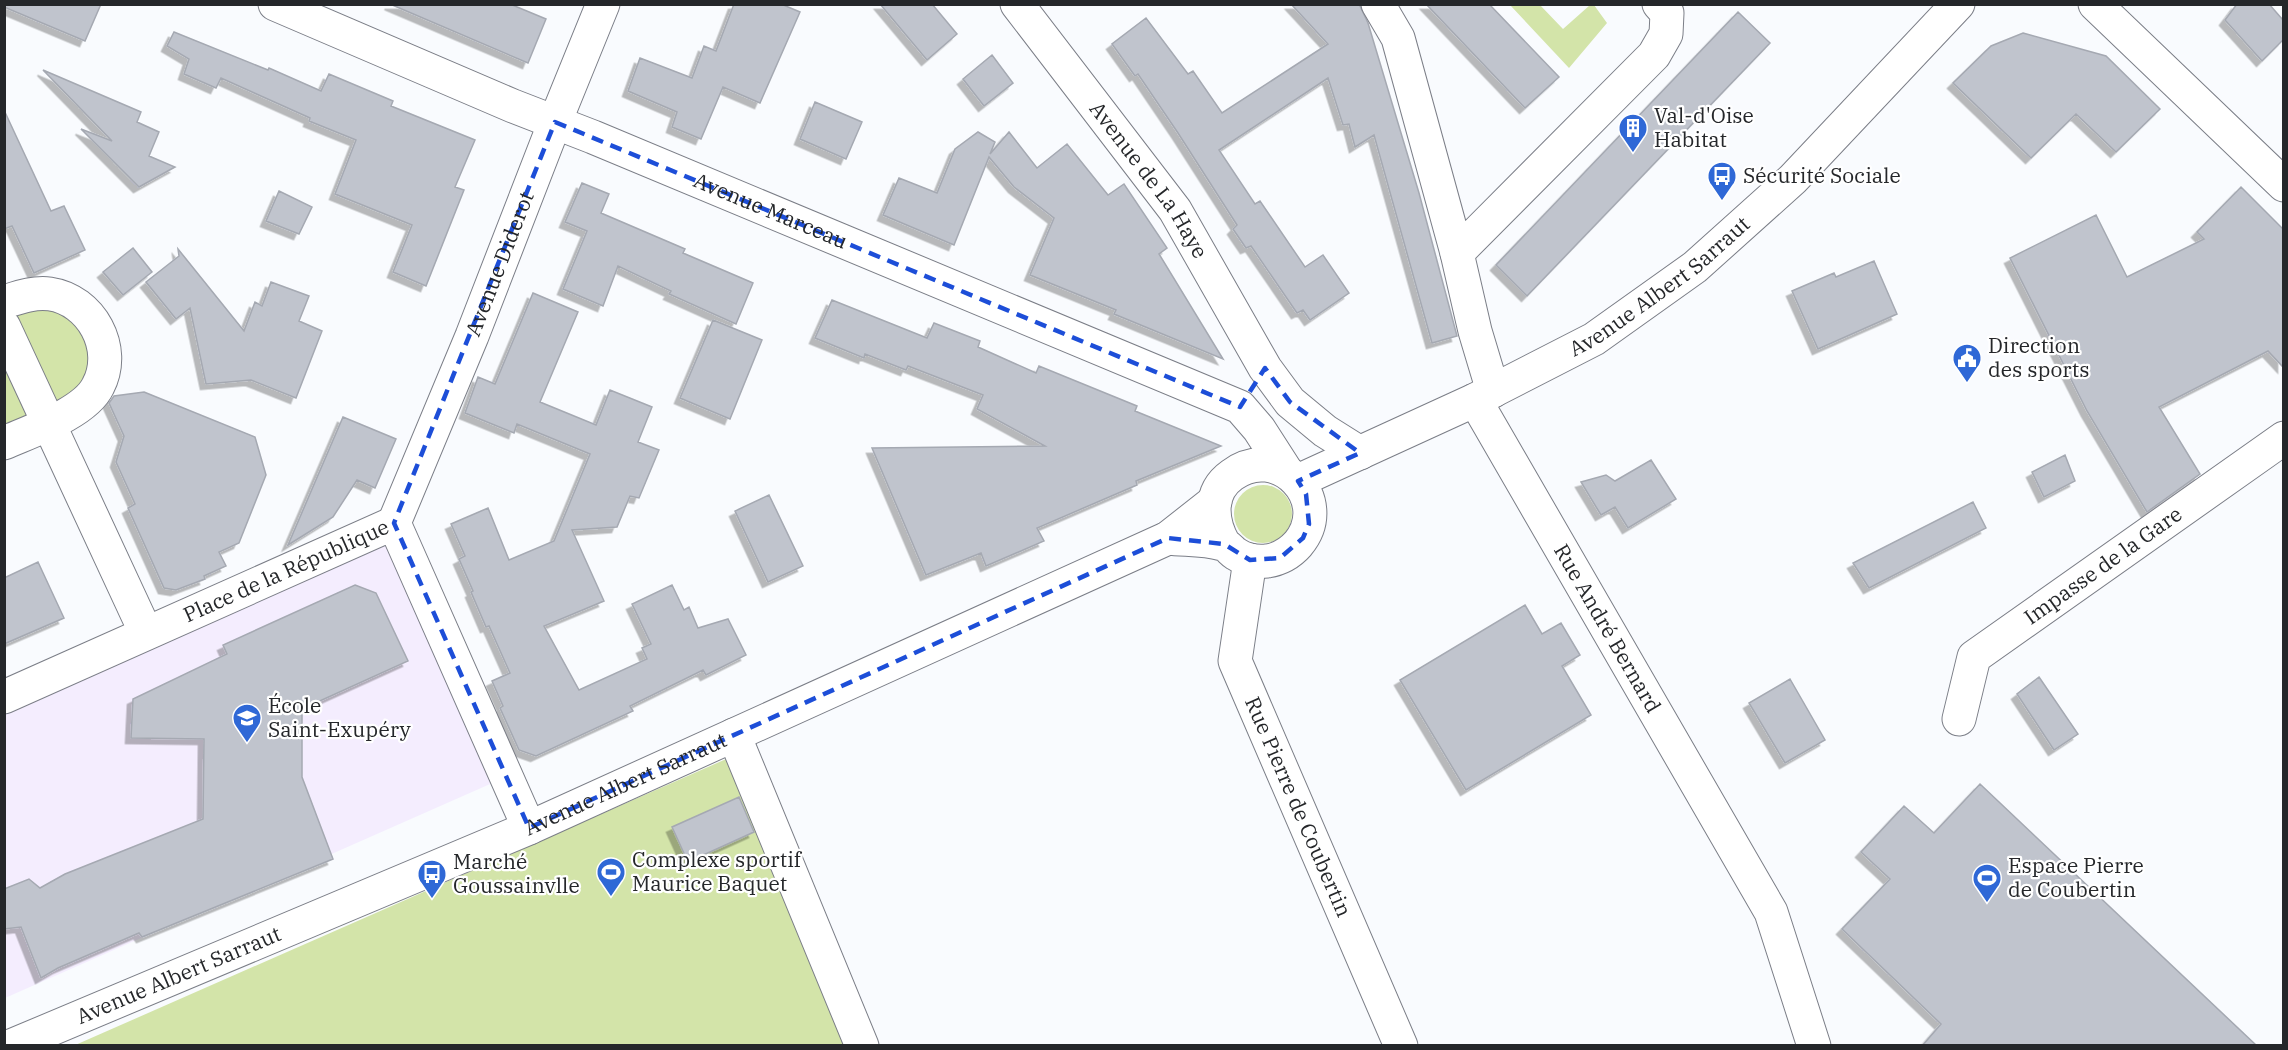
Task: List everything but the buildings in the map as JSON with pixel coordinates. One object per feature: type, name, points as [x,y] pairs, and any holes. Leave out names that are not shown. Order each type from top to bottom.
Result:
[{"type":"street","name":"Avenue Marceau","points":[[275,4],[1249,418]]},
{"type":"street","name":"Avenue Diderot","points":[[394,522],[472,336],[603,4]]},
{"type":"street","name":"Avenue de La Haye","points":[[1017,4],[1175,210],[1265,368],[1290,402],[1325,432],[1360,453]]},
{"type":"street","name":"Rue André Bernard","points":[[1378,4],[1398,38],[1457,253],[1475,331],[1484,396],[1771,912],[1814,1046]]},
{"type":"street","points":[[1457,253],[1654,55],[1666,34],[1667,14],[1659,4]]},
{"type":"street","name":"Avenue Albert Sarraut","points":[[1292,476],[1360,453],[1484,396],[1594,339],[1695,267],[1793,178],[1958,4]]},
{"type":"street","points":[[2095,4],[2283,185]]},
{"type":"street","points":[[4,302],[34,293],[52,294],[87,312],[98,328],[104,347],[105,365],[98,386],[85,402],[49,423],[4,443]]},
{"type":"street","points":[[4,327],[146,633]]},
{"type":"street","points":[[1265,368],[1249,418],[1242,468],[1256,464],[1264,465],[1292,476]]},
{"type":"street","points":[[1168,538],[1237,552],[1266,561],[1280,558],[1293,550],[1303,538],[1309,524],[1310,508],[1306,494],[1249,418]]},
{"type":"street","name":"Impasse de la Gare","points":[[1959,719],[1974,657],[2283,438]]},
{"type":"street","name":"Avenue Albert Sarraut","points":[[11,1046],[530,828],[1168,538],[1215,501],[1220,487],[1242,468]]},
{"type":"street","points":[[1215,501],[1213,515],[1216,531],[1237,552]]},
{"type":"street","name":"Place de la République","points":[[4,697],[394,522],[530,828]]},
{"type":"street","name":"Rue Pierre de Coubertin","points":[[1237,552],[1235,661],[1401,1046]]},
{"type":"street","points":[[734,735],[862,1046]]},
{"type":"highlighted area","points":[[555,122],[1240,407],[1265,368],[1290,402],[1360,453],[1298,481],[1306,494],[1309,524],[1303,538],[1280,558],[1250,560],[1224,544],[1168,538],[529,828],[394,523]]},
{"type":"shaded area","name":"École Saint-Exupéry","points":[[389,544],[506,777],[5,998],[4,709]]},
{"type":"green space","points":[[1510,5],[1540,5],[1563,29],[1590,5],[1594,5],[1607,23],[1569,68]]},
{"type":"green space","points":[[5,302],[87,312],[98,386],[5,443]]},
{"type":"green space","points":[[1263,485],[1274,487],[1287,498],[1292,514],[1290,525],[1279,538],[1263,543],[1252,541],[1239,530],[1234,514],[1236,503],[1247,490]]},
{"type":"green space","name":"Complexe sportif Maurice Baquet","points":[[749,749],[873,1046],[73,1046]]},
{"type":"place","name":"Val-d'Oise Habitat","points":[[1633,154]]},
{"type":"place","name":"Sécurité Sociale","points":[[1722,202]]},
{"type":"place","name":"Direction des sports","points":[[1967,384]]},
{"type":"place","name":"École Saint-Exupéry","points":[[247,744]]},
{"type":"place","name":"Complexe sportif Maurice Baquet","points":[[611,898]]},
{"type":"place","name":"Marché Goussainvlle","points":[[432,900]]},
{"type":"place","name":"Espace Pierre de Coubertin","points":[[1987,904]]}]
